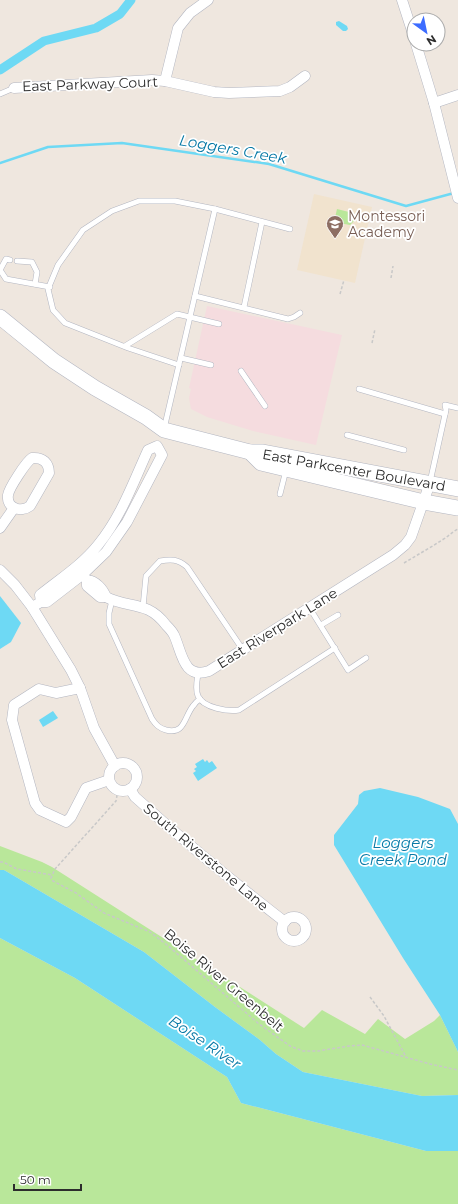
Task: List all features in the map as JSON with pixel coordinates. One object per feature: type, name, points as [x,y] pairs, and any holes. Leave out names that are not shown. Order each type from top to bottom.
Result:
[{"type":"main road","name":"East Parkcenter Boulevard","points":[[0,317],[54,360],[95,388],[146,417],[164,430],[250,452],[263,452],[458,489]]},
{"type":"main road","name":"East Parkcenter Boulevard","points":[[250,452],[260,463],[424,502],[458,508]]},
{"type":"street","points":[[165,81],[178,28],[190,12],[208,0]]},
{"type":"street","points":[[402,0],[406,12]]},
{"type":"street","points":[[418,52],[434,103],[458,198]]},
{"type":"street","name":"East Parkway Court","points":[[14,88],[152,80],[165,81],[214,92],[229,93],[280,91],[290,87],[305,76]]},
{"type":"street","points":[[434,103],[458,95]]},
{"type":"street","points":[[82,574],[98,546],[120,514],[148,450],[157,446],[164,430]]},
{"type":"street","points":[[32,607],[41,602],[47,602],[82,574],[106,552],[128,522],[162,455],[157,446]]},
{"type":"street","points":[[32,458],[45,461],[48,464],[50,473],[30,506],[22,510],[14,508],[8,502],[8,493],[25,464],[32,458]]},
{"type":"street","name":"East Riverpark Lane","points":[[198,674],[209,671],[393,555],[412,537],[430,483]]},
{"type":"street","points":[[0,528],[14,508]]},
{"type":"street","points":[[0,570],[15,585],[32,607],[68,664],[80,688],[94,728],[115,766]]},
{"type":"street","points":[[82,574],[88,586],[100,597],[149,609],[165,623],[173,634],[186,665],[193,672],[198,674]]},
{"type":"street","points":[[80,688],[56,693],[39,689],[14,705],[12,720],[35,803],[40,810],[66,822],[71,817],[86,788],[109,780]]},
{"type":"street","points":[[124,764],[132,767],[135,771],[136,780],[130,789],[123,791],[114,788],[109,780],[110,772],[115,766],[124,764]]},
{"type":"street","name":"South Riverstone Lane","points":[[130,789],[135,797],[182,839],[232,881],[285,922]]},
{"type":"lane","points":[[0,94],[14,88]]},
{"type":"lane","points":[[179,364],[125,346],[65,323],[53,310],[48,289],[58,265],[83,230],[112,211],[139,201],[175,201],[215,209],[290,229]]},
{"type":"lane","points":[[164,430],[215,209]]},
{"type":"lane","points":[[244,307],[262,222]]},
{"type":"lane","points":[[10,260],[6,260],[0,270],[6,279],[50,287]]},
{"type":"lane","points":[[17,261],[32,262],[37,272],[35,284]]},
{"type":"lane","points":[[195,296],[288,319],[300,313]]},
{"type":"lane","points":[[125,346],[177,314],[219,324]]},
{"type":"lane","points":[[181,358],[211,365]]},
{"type":"lane","points":[[241,371],[265,406]]},
{"type":"lane","points":[[359,389],[445,414]]},
{"type":"lane","points":[[430,483],[446,410],[445,405],[458,408]]},
{"type":"lane","points":[[347,435],[404,450]]},
{"type":"lane","points":[[280,494],[286,469]]},
{"type":"lane","points":[[143,607],[146,576],[160,561],[172,559],[181,562],[187,567],[243,650]]},
{"type":"lane","points":[[109,598],[109,624],[156,726],[160,729],[171,732],[180,729],[183,726],[192,706],[200,699]]},
{"type":"lane","points":[[309,607],[348,670],[366,658]]},
{"type":"lane","points":[[321,626],[338,615]]},
{"type":"lane","points":[[198,674],[196,686],[197,694],[200,699],[205,703],[232,712],[239,710],[335,648]]},
{"type":"path","points":[[391,278],[393,266]]},
{"type":"path","points":[[340,294],[344,280]]},
{"type":"path","points":[[372,343],[375,329]]},
{"type":"path","points":[[404,563],[423,550],[430,548],[447,538],[458,529]]},
{"type":"path","points":[[0,862],[17,869],[52,874],[74,846],[116,801],[118,790]]},
{"type":"path","name":"Boise River Greenbelt","points":[[52,874],[51,878],[53,881],[76,894],[104,913],[150,932],[168,945],[259,1024],[290,1046],[303,1051],[318,1051],[362,1045],[430,1064],[458,1070]]},
{"type":"path","points":[[370,997],[384,1016],[407,1058]]},
{"type":"shaded area","name":"Montessori Academy","points":[[314,194],[372,207],[355,283],[297,270]]},
{"type":"shaded area","points":[[207,306],[342,335],[316,445],[253,431],[207,417],[191,409],[189,398],[191,389],[189,388]]},
{"type":"green space","points":[[337,209],[349,212],[352,211],[355,216],[355,220],[350,225],[334,222]]},
{"type":"green space","points":[[0,846],[52,867],[304,1028],[322,1010],[365,1034],[378,1019],[405,1039],[434,1021],[440,1015],[458,1052],[458,1095],[422,1096],[303,1072],[276,1054],[260,1040],[144,952],[4,870],[0,870]]},
{"type":"green space","points":[[0,938],[75,978],[227,1077],[241,1103],[426,1151],[458,1151],[458,1204],[0,1204]]},
{"type":"water","points":[[339,21],[347,26],[348,29],[346,31],[343,31],[336,25],[336,22]]},
{"type":"water","points":[[0,596],[21,623],[11,642],[0,649]]},
{"type":"water","points":[[53,711],[58,718],[43,727],[39,720]]},
{"type":"water","points":[[203,759],[205,762],[207,760],[209,763],[212,761],[217,768],[198,781],[193,773],[196,771],[194,769],[197,767],[195,764]]},
{"type":"water","name":"Loggers Creek Pond","points":[[380,788],[418,797],[450,809],[458,824],[458,1052],[440,1015],[403,958],[334,845],[334,835],[358,804],[359,795],[364,791]]},
{"type":"water","name":"Boise River","points":[[0,870],[4,870],[144,952],[260,1040],[276,1054],[303,1072],[422,1096],[458,1095],[458,1151],[426,1151],[241,1103],[227,1077],[75,978],[0,938]]},
{"type":"waterway","points":[[0,70],[44,41],[96,28],[120,14],[131,0]]},
{"type":"waterway","name":"Loggers Creek","points":[[0,163],[48,147],[122,143],[269,164],[406,206],[454,193]]},
{"type":"place","name":"Montessori Academy","points":[[335,239]]}]
